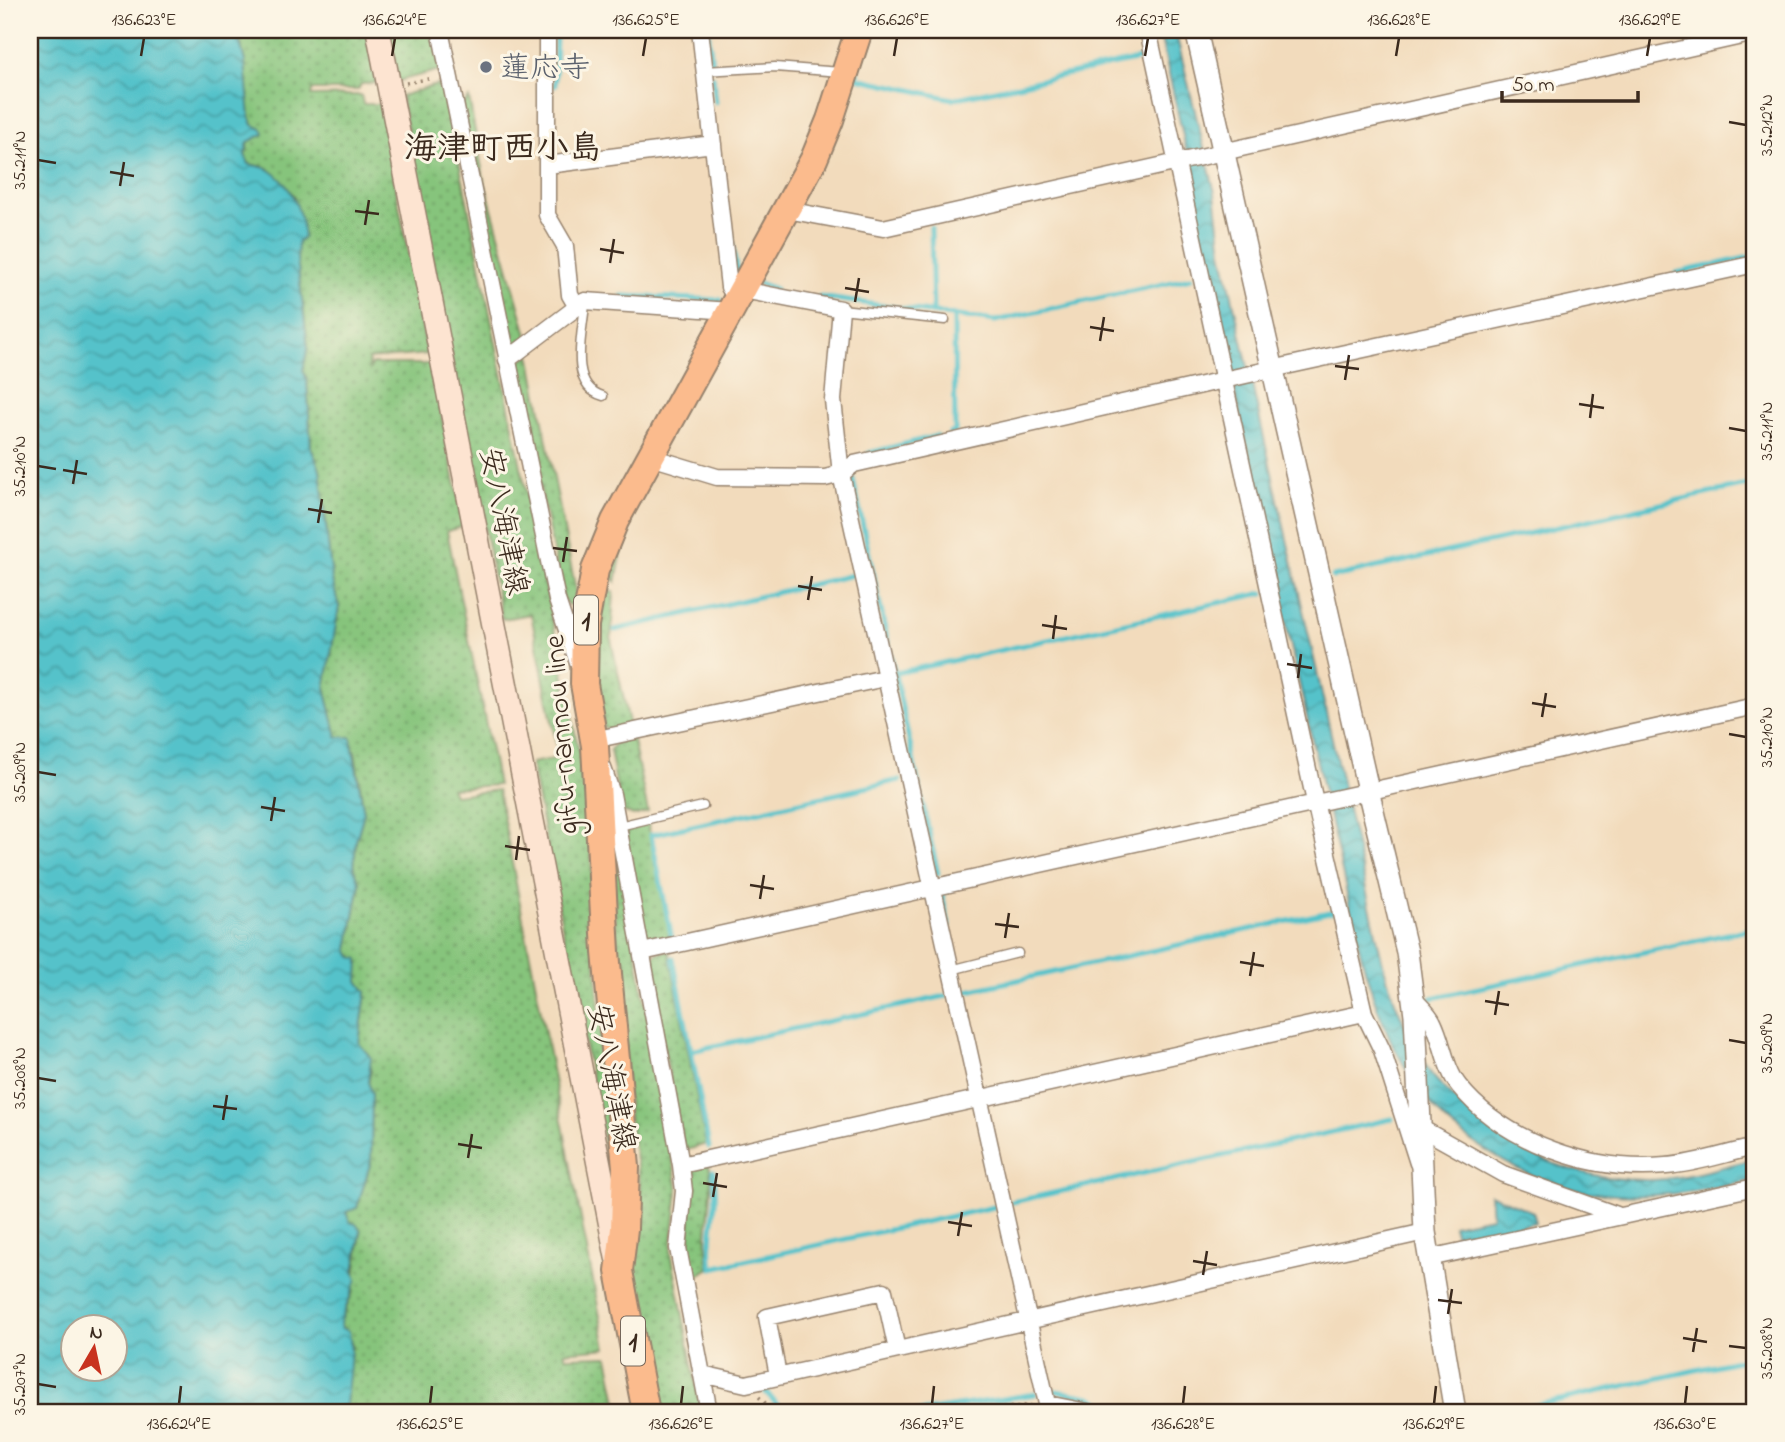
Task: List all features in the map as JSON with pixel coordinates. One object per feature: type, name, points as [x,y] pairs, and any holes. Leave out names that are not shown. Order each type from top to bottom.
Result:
[{"type":"main road","name":"安八海津線","points":[[378,30],[619,1270]]},
{"type":"main road","name":"gifu-nannou line","points":[[646,1412],[619,1270],[624,1229],[626,1167],[606,952],[594,743],[584,684],[585,625],[595,570],[615,521],[814,159],[859,30]]},
{"type":"street","points":[[440,30],[557,600],[584,684]]},
{"type":"street","points":[[547,30],[547,215],[565,246],[570,295],[581,304]]},
{"type":"street","points":[[700,30],[729,287],[737,301]]},
{"type":"street","points":[[1148,30],[1182,160],[1225,379],[1364,1013],[1382,1050],[1420,1168]]},
{"type":"street","points":[[1196,30],[1217,151],[1362,791],[1398,905],[1414,1006],[1425,1232],[1455,1412]]},
{"type":"street","points":[[787,210],[883,228],[1217,151],[1755,33]]},
{"type":"street","points":[[547,165],[713,144]]},
{"type":"street","points":[[651,457],[717,477],[825,478],[841,474],[854,464],[1265,370],[1755,264]]},
{"type":"street","points":[[507,360],[581,304],[737,301],[841,309],[833,400],[841,474],[934,887],[978,1098],[1047,1404],[1087,1412]]},
{"type":"street","points":[[709,1412],[678,1248],[684,1191],[681,1165],[619,826],[612,794],[594,743],[885,678]]},
{"type":"street","points":[[642,951],[1755,706]]},
{"type":"street","points":[[1414,1006],[1432,1019],[1456,1083],[1474,1103],[1538,1144],[1562,1154],[1637,1167],[1667,1166],[1755,1147]]},
{"type":"street","points":[[681,1165],[1364,1013]]},
{"type":"street","points":[[1419,1116],[1503,1174],[1568,1200],[1620,1216]]},
{"type":"street","points":[[1429,1258],[1755,1187]]},
{"type":"street","points":[[702,1374],[746,1384],[1425,1232]]},
{"type":"street","points":[[778,1376],[767,1317],[884,1291],[897,1350]]},
{"type":"lane","points":[[704,71],[775,67],[845,73]]},
{"type":"lane","points":[[581,304],[580,369],[584,384],[594,393],[603,396]]},
{"type":"lane","points":[[841,309],[945,320]]},
{"type":"lane","points":[[619,826],[703,806]]},
{"type":"lane","points":[[951,970],[1018,953]]},
{"type":"path","points":[[390,86],[449,76]]},
{"type":"path","points":[[975,1412],[1047,1404]]},
{"type":"green space","points":[[237,30],[366,30],[376,83],[361,84],[358,90],[312,90],[311,96],[361,95],[363,104],[380,104],[427,354],[368,359],[370,369],[372,364],[431,364],[464,526],[447,531],[498,785],[451,788],[454,795],[498,790],[606,1348],[564,1352],[566,1357],[608,1356],[619,1412],[346,1412],[345,1385],[352,1345],[340,1323],[353,1292],[361,1231],[350,1223],[346,1211],[357,1208],[371,1161],[372,1094],[368,1082],[371,1071],[359,1043],[366,992],[358,981],[348,949],[360,884],[354,868],[356,841],[364,813],[355,753],[344,737],[337,738],[325,688],[339,607],[332,580],[320,469],[311,448],[307,380],[303,370],[308,347],[297,259],[294,196],[268,168],[249,164],[245,156],[253,125],[247,104],[245,62]]},
{"type":"green space","points":[[388,30],[433,30],[440,70],[398,81]]},
{"type":"green space","points":[[443,83],[589,801],[595,951],[613,1191],[531,763],[559,758],[531,614],[502,619],[401,96]]},
{"type":"green space","points":[[469,98],[484,180],[528,339],[515,345],[511,342],[460,107]]},
{"type":"green space","points":[[530,354],[578,602],[568,605],[563,599],[516,369],[519,362]]},
{"type":"green space","points":[[628,518],[616,582],[607,572]]},
{"type":"green space","points":[[608,591],[614,592],[611,640],[630,727],[614,731],[604,727],[596,662],[601,596]]},
{"type":"green space","points":[[632,737],[648,812],[633,816],[621,810],[610,750],[617,741]]},
{"type":"green space","points":[[608,815],[612,815],[678,1190],[671,1252],[701,1412],[656,1412],[630,1279],[637,1253],[641,1189],[629,1118]]},
{"type":"green space","points":[[648,824],[671,939],[655,943],[645,936],[625,837],[631,826]]},
{"type":"green space","points":[[669,951],[706,1144],[684,1151],[648,964],[657,953]]},
{"type":"green space","points":[[709,1164],[709,1268],[688,1282],[692,1168]]},
{"type":"water","points":[[30,30],[237,30],[245,62],[250,117],[253,125],[262,129],[264,134],[248,142],[245,155],[249,164],[268,169],[285,183],[298,208],[303,227],[304,237],[298,242],[297,259],[308,347],[303,370],[307,380],[311,448],[320,469],[332,580],[339,607],[325,688],[337,737],[351,737],[364,813],[356,841],[354,868],[360,883],[348,949],[352,957],[359,959],[358,981],[366,992],[359,1043],[371,1058],[368,1082],[372,1093],[371,1161],[357,1208],[346,1212],[350,1222],[356,1224],[361,1231],[354,1271],[357,1279],[340,1323],[341,1328],[349,1331],[350,1341],[346,1412],[30,1412]]},
{"type":"water","points":[[1159,30],[1175,30],[1215,193],[1222,252],[1382,960],[1396,1003],[1415,1045],[1435,1079],[1475,1117],[1496,1134],[1542,1159],[1593,1175],[1646,1180],[1687,1175],[1755,1159],[1755,1180],[1652,1195],[1587,1192],[1555,1184],[1522,1171],[1454,1128],[1421,1092],[1402,1063],[1375,1001],[1356,935],[1196,216],[1197,197]]},
{"type":"water","points":[[1490,1194],[1533,1212],[1536,1222],[1462,1240],[1460,1236],[1456,1237],[1453,1225],[1492,1217]]},
{"type":"waterway","points":[[555,86],[556,30]]},
{"type":"waterway","points":[[708,30],[712,65]]},
{"type":"waterway","points":[[858,73],[857,78],[953,99],[1144,58]]},
{"type":"waterway","points":[[713,77],[716,102]]},
{"type":"waterway","points":[[931,227],[933,313]]},
{"type":"waterway","points":[[731,238],[736,268],[741,273]]},
{"type":"waterway","points":[[1676,273],[1755,256]]},
{"type":"waterway","points":[[819,297],[995,321],[1191,278]]},
{"type":"waterway","points":[[759,283],[775,289]]},
{"type":"waterway","points":[[622,296],[721,300]]},
{"type":"waterway","points":[[950,433],[955,432],[954,315]]},
{"type":"waterway","points":[[869,453],[937,436]]},
{"type":"waterway","points":[[852,475],[938,874]]},
{"type":"waterway","points":[[1333,577],[1755,483]]},
{"type":"waterway","points":[[615,630],[853,575]]},
{"type":"waterway","points":[[896,673],[1263,593]]},
{"type":"waterway","points":[[672,939],[651,835],[900,780]]},
{"type":"waterway","points":[[942,894],[949,925]]},
{"type":"waterway","points":[[962,987],[963,992],[1334,911]]},
{"type":"waterway","points":[[1432,998],[1755,928]]},
{"type":"waterway","points":[[673,958],[691,1051]]},
{"type":"waterway","points":[[709,1147],[691,1051],[946,996]]},
{"type":"waterway","points":[[1012,1202],[1392,1119]]},
{"type":"waterway","points":[[713,1171],[715,1195],[712,1268],[994,1207]]},
{"type":"waterway","points":[[1505,1412],[1755,1357]]},
{"type":"waterway","points":[[762,1388],[784,1412]]},
{"type":"waterway","points":[[1056,1391],[1091,1397],[1117,1412]]},
{"type":"waterway","points":[[918,1412],[1035,1394]]},
{"type":"place","name":"蓮応寺","points":[[486,67]]},
{"type":"district","name":"海津町西小島","points":[[503,146]]}]
